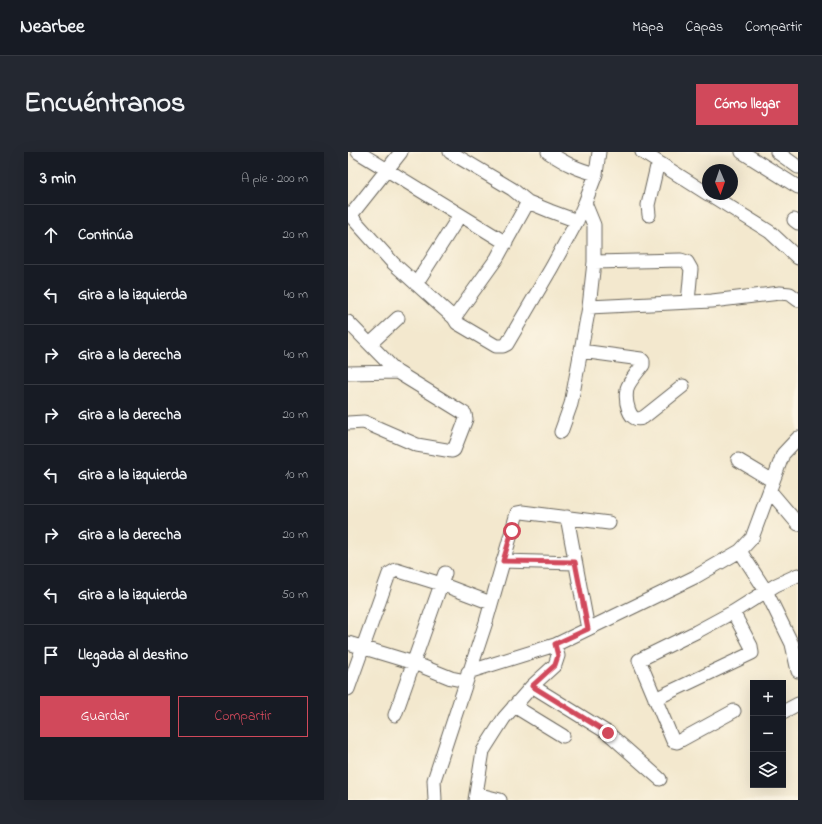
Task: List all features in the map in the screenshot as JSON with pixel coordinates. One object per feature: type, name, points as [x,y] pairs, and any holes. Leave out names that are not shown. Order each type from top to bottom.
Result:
[{"type":"street","points":[[358,152],[506,243]]},
{"type":"street","points":[[401,152],[388,170],[350,214],[393,263],[454,318],[457,323],[496,346],[503,346],[507,344],[577,221],[596,174],[599,152]]},
{"type":"street","points":[[450,152],[512,189],[528,202],[577,221]]},
{"type":"street","points":[[548,152],[582,171],[596,174]]},
{"type":"street","points":[[642,152],[702,190]]},
{"type":"street","points":[[742,152],[798,188]]},
{"type":"street","points":[[776,152],[798,167]]},
{"type":"street","points":[[649,216],[648,205],[658,162]]},
{"type":"street","points":[[718,200],[770,232],[798,258]]},
{"type":"street","points":[[454,318],[506,243],[528,202]]},
{"type":"street","points":[[561,432],[571,404],[589,308],[594,262],[594,225],[585,203]]},
{"type":"street","points":[[416,284],[460,215]]},
{"type":"street","points":[[594,262],[681,260],[687,262],[691,269],[688,302]]},
{"type":"street","points":[[589,308],[712,301],[780,293],[790,294],[798,300]]},
{"type":"street","points":[[370,344],[398,318]]},
{"type":"street","points":[[348,322],[397,372],[465,414],[466,419],[454,450],[447,451],[417,445],[364,422],[348,422]]},
{"type":"street","points":[[581,351],[640,359],[643,361],[643,365],[627,388],[627,410],[634,418],[640,420],[644,418],[683,386]]},
{"type":"street","points":[[348,374],[397,372]]},
{"type":"street","points":[[348,643],[414,663],[451,678],[467,677],[555,644],[588,629],[695,577],[740,551],[752,538],[783,454],[798,438]]},
{"type":"street","points":[[738,460],[771,486],[798,524]]},
{"type":"street","points":[[435,800],[434,780],[491,603],[517,513],[522,512],[609,523]]},
{"type":"street","points":[[566,517],[588,629]]},
{"type":"street","points":[[740,551],[766,591],[792,644],[798,671]]},
{"type":"street","points":[[503,561],[575,562]]},
{"type":"street","points":[[348,689],[389,574],[396,570],[443,578],[491,603]]},
{"type":"street","points":[[734,711],[677,742],[673,741],[639,660],[733,612],[776,585],[798,575]]},
{"type":"street","points":[[395,715],[443,578]]},
{"type":"street","points":[[655,698],[752,653],[751,646],[733,612]]},
{"type":"street","points":[[500,800],[475,797],[483,751],[504,718],[514,706],[532,686],[555,665],[558,656],[555,644]]},
{"type":"street","points":[[532,686],[608,733],[660,779]]},
{"type":"street","points":[[786,710],[798,704]]},
{"type":"street","points":[[514,706],[563,736]]},
{"type":"route","points":[[512,531],[503,561],[575,562],[588,629],[555,644],[558,656],[555,665],[532,686],[608,733]]}]
